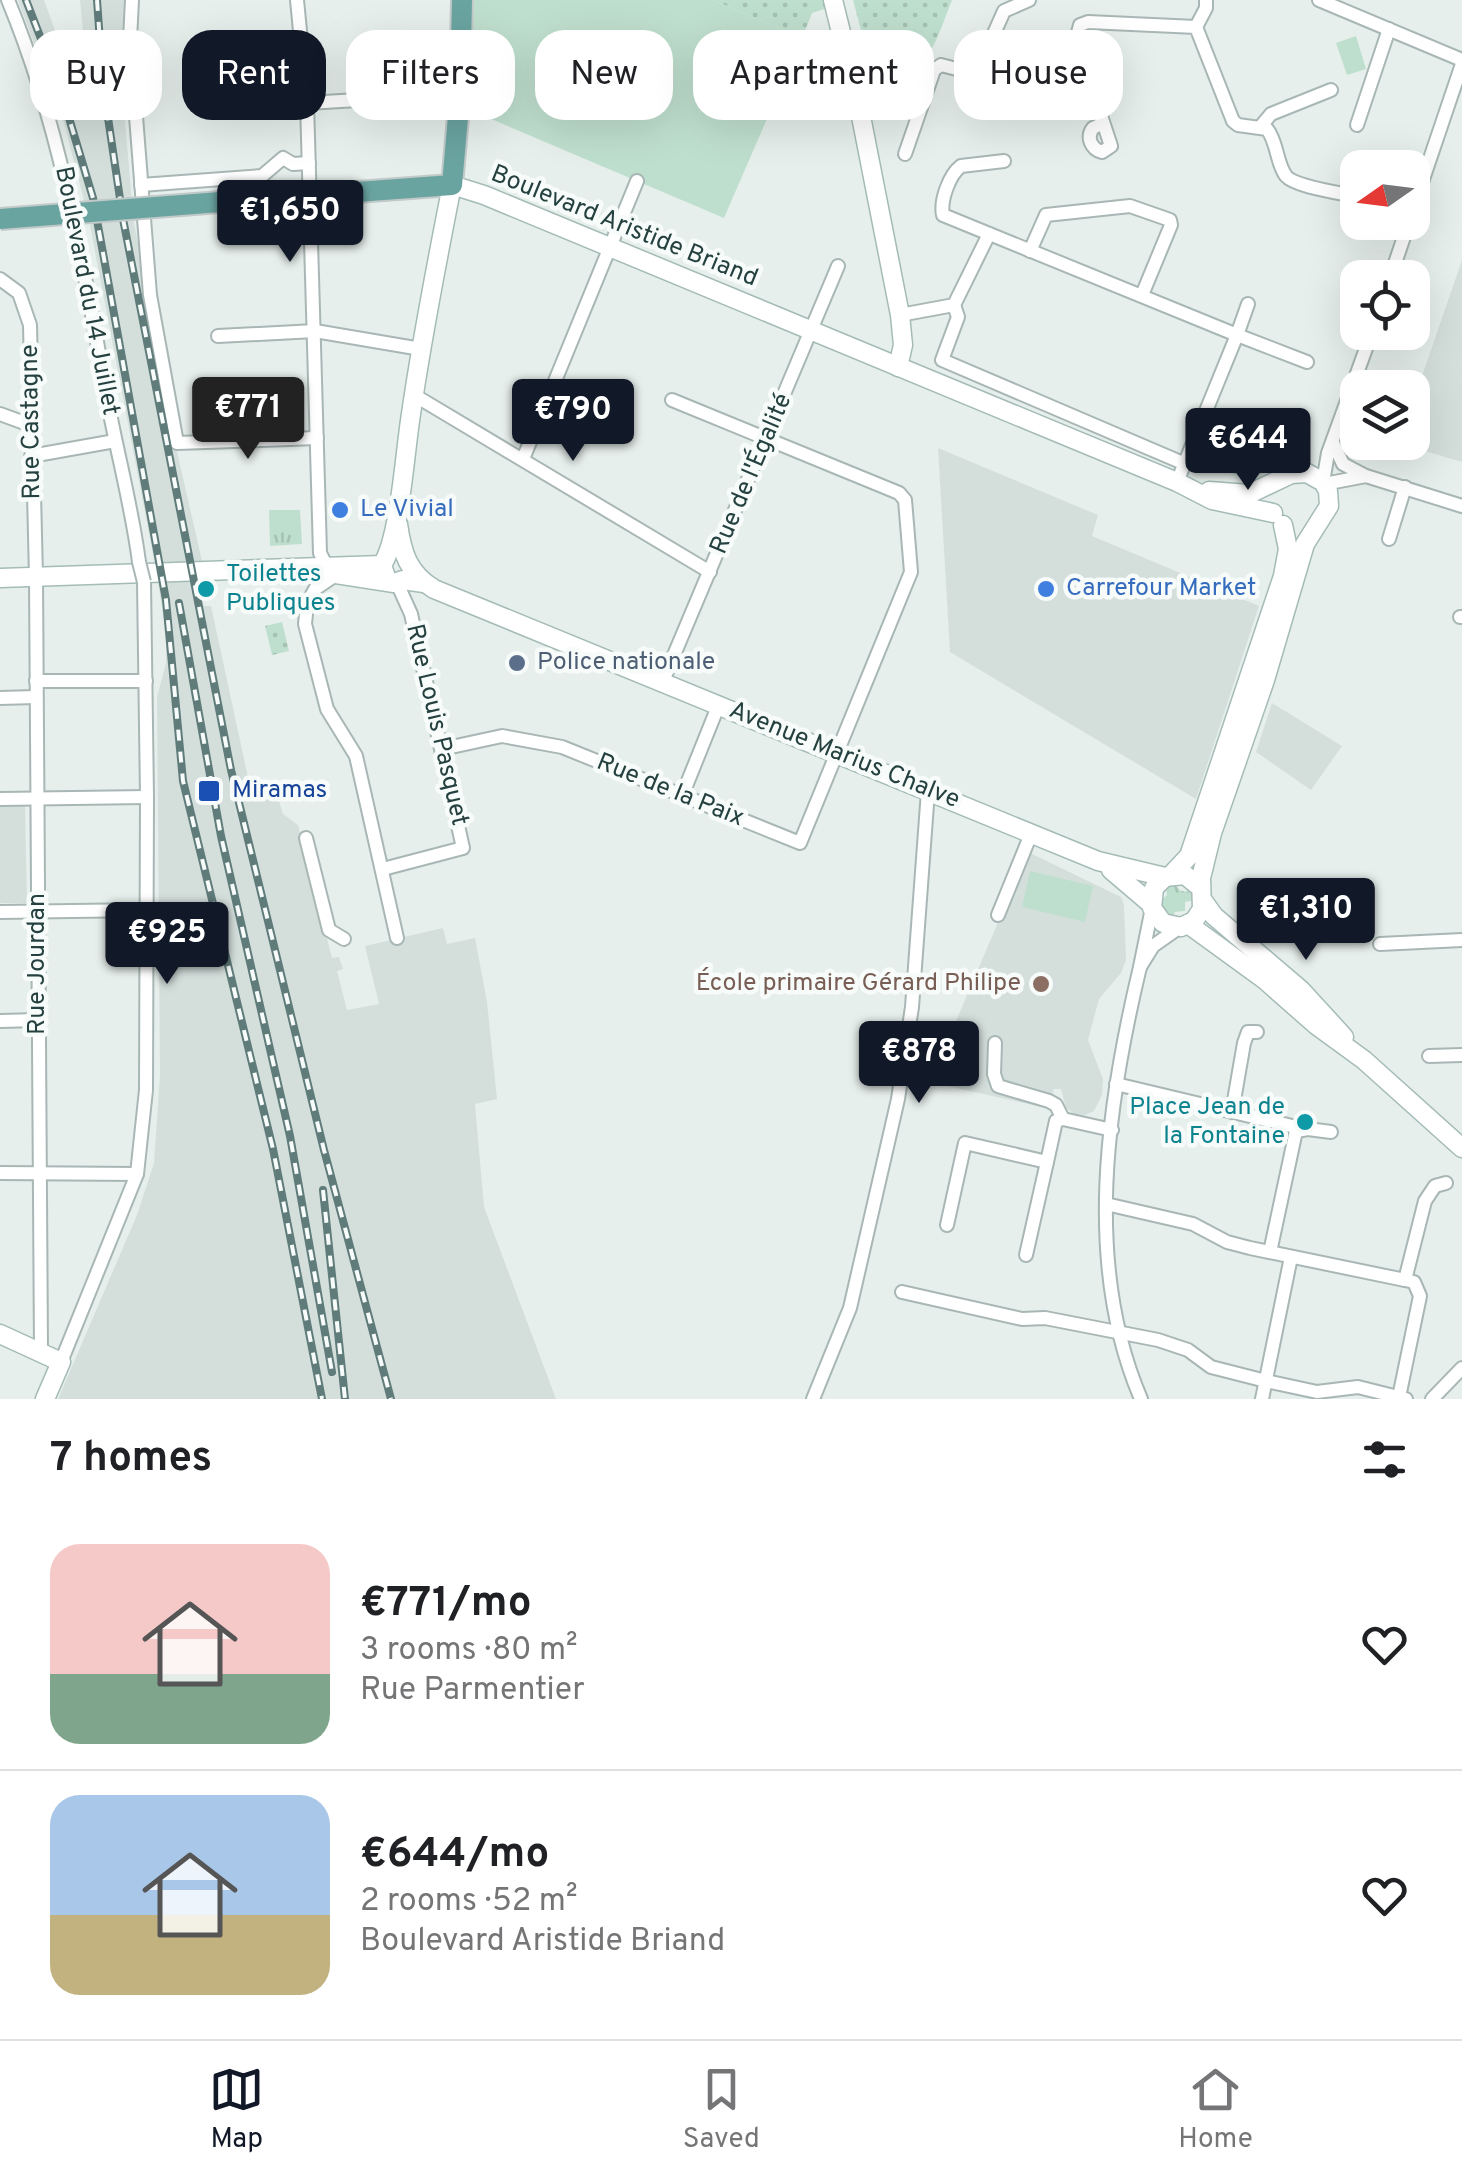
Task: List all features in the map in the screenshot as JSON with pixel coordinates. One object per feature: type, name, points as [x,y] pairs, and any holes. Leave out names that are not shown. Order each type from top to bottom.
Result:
[{"type":"main road","points":[[461,30],[462,0]]},
{"type":"main road","points":[[833,0],[840,30]]},
{"type":"main road","points":[[396,570],[397,511],[421,349],[452,184],[458,120]]},
{"type":"main road","points":[[862,120],[900,315],[903,345],[898,367]]},
{"type":"main road","name":"Boulevard Aristide Briand","points":[[0,219],[452,184],[1229,505],[1278,519]]},
{"type":"main road","points":[[1185,926],[1199,916],[1203,862],[1265,680],[1305,544],[1327,514],[1325,490],[1315,476],[1299,472],[1278,482],[1271,497],[1288,548],[1283,576],[1189,856],[1154,888],[1152,906],[1164,922],[1185,926],[1265,980],[1364,1060]]},
{"type":"main road","name":"Boulevard Aristide Briand","points":[[1196,490],[1249,494],[1278,482]]},
{"type":"main road","points":[[1278,519],[1296,531],[1317,526]]},
{"type":"main road","points":[[325,569],[356,564],[396,570]]},
{"type":"main road","points":[[0,578],[396,570]]},
{"type":"main road","name":"Avenue Marius Chalve","points":[[396,570],[1098,861],[1168,876]]},
{"type":"main road","name":"Avenue Marius Chalve","points":[[1098,861],[1152,906]]},
{"type":"main road","points":[[1168,876],[1186,875],[1214,916],[1300,990],[1364,1060],[1462,1148]]},
{"type":"main road","points":[[0,1334],[60,1362],[46,1396]]},
{"type":"main road","points":[[41,1351],[46,1396]]},
{"type":"street","name":"Boulevard du 14 Juillet","points":[[8,0],[32,56],[56,136],[144,585],[146,1090],[137,1174],[60,1362]]},
{"type":"street","points":[[132,0],[130,40],[150,295],[178,443],[317,438]]},
{"type":"street","points":[[298,0],[301,30]]},
{"type":"street","points":[[934,71],[946,64],[976,74],[1004,11],[1029,0]]},
{"type":"street","points":[[1206,0],[1196,27],[1233,121],[1238,125],[1260,126],[1273,136],[1285,175],[1294,182],[1340,193]]},
{"type":"street","points":[[1320,0],[1462,62],[1430,159]]},
{"type":"street","points":[[1360,16],[1366,0]]},
{"type":"street","points":[[1103,123],[1076,40],[1080,25],[1088,22],[1196,27]]},
{"type":"street","points":[[1356,125],[1389,28]]},
{"type":"street","points":[[1260,126],[1270,114],[1331,90]]},
{"type":"street","points":[[308,120],[320,553],[325,569],[310,597],[306,624],[327,709],[356,756],[398,938]]},
{"type":"street","points":[[906,154],[917,120]]},
{"type":"street","points":[[141,186],[262,176],[283,158],[293,164],[309,164]]},
{"type":"street","points":[[1004,161],[955,170],[941,206],[943,215],[1307,362]]},
{"type":"street","points":[[523,459],[637,182]]},
{"type":"street","points":[[1030,250],[1046,216],[1130,206],[1170,220],[1142,295]]},
{"type":"street","points":[[989,234],[954,304],[958,317],[942,360],[1183,463]]},
{"type":"street","name":"Rue de l'Égalité","points":[[663,681],[838,266]]},
{"type":"street","name":"Rue Castagne","points":[[0,278],[19,293],[30,325],[36,577]]},
{"type":"street","points":[[900,315],[954,304]]},
{"type":"street","points":[[1177,482],[1248,304]]},
{"type":"street","points":[[218,336],[315,331],[421,349]]},
{"type":"street","points":[[1325,490],[1331,448],[1366,350]]},
{"type":"street","points":[[414,395],[710,572]]},
{"type":"street","points":[[672,400],[899,493],[905,500],[910,572],[838,753]]},
{"type":"street","points":[[0,414],[30,425]]},
{"type":"street","points":[[31,456],[115,441]]},
{"type":"street","points":[[1299,472],[1331,448]]},
{"type":"street","points":[[1331,448],[1343,464],[1366,476],[1462,506]]},
{"type":"street","points":[[1325,490],[1366,476]]},
{"type":"street","points":[[1389,539],[1405,487]]},
{"type":"street","name":"Rue Louis Pasquet","points":[[383,869],[463,848],[411,614],[396,570]]},
{"type":"street","name":"Rue Jourdan","points":[[36,577],[41,1351]]},
{"type":"street","points":[[36,682],[146,682]]},
{"type":"street","points":[[0,698],[36,698]]},
{"type":"street","points":[[682,796],[718,704]]},
{"type":"street","name":"Rue de la Paix","points":[[442,749],[502,736],[562,747],[800,844],[838,753]]},
{"type":"street","points":[[813,1399],[850,1308],[898,1099],[912,1006],[928,790]]},
{"type":"street","points":[[0,799],[147,797]]},
{"type":"street","points":[[998,916],[1031,834]]},
{"type":"street","points":[[306,838],[329,930],[344,939]]},
{"type":"street","points":[[1141,1399],[1117,1332],[1106,1204],[1116,1084],[1152,906]]},
{"type":"street","points":[[0,912],[146,910]]},
{"type":"street","points":[[1140,967],[1153,946],[1185,926]]},
{"type":"street","points":[[1380,944],[1462,940]]},
{"type":"street","points":[[0,1021],[38,1020]]},
{"type":"street","points":[[1232,1112],[1244,1043],[1248,1032],[1257,1032]]},
{"type":"street","points":[[995,1042],[994,1074],[998,1086],[1049,1101],[1056,1105],[1063,1119]]},
{"type":"street","points":[[1429,1056],[1462,1056]]},
{"type":"street","points":[[1116,1084],[1292,1126],[1296,1131]]},
{"type":"street","points":[[1026,1255],[1056,1122],[1063,1119],[1112,1130]]},
{"type":"street","points":[[1296,1131],[1308,1128],[1330,1132]]},
{"type":"street","points":[[1270,1252],[1296,1131]]},
{"type":"street","points":[[947,1226],[965,1143],[1046,1162]]},
{"type":"street","points":[[0,1173],[137,1174]]},
{"type":"street","points":[[1405,1280],[1425,1201],[1434,1186],[1446,1183]]},
{"type":"street","points":[[902,1292],[1022,1319],[1046,1318],[1176,1344],[1211,1367],[1316,1392],[1358,1386],[1402,1398],[1420,1296],[1414,1282],[1226,1242],[1193,1224],[1106,1204]]},
{"type":"street","points":[[1262,1399],[1291,1256]]},
{"type":"street","points":[[1432,1399],[1445,1393],[1462,1368]]},
{"type":"shaded area","points":[[18,0],[44,0],[55,30],[30,32]]},
{"type":"shaded area","points":[[80,0],[124,0],[124,30],[83,30]]},
{"type":"shaded area","points":[[63,120],[125,120],[132,201],[85,204]]},
{"type":"shaded area","points":[[133,217],[171,425],[202,561],[155,565],[89,220]]},
{"type":"shaded area","points":[[1462,260],[1462,462],[1430,452],[1430,370],[1424,370]]},
{"type":"shaded area","name":"Carrefour Market","points":[[938,448],[1098,515],[1092,536],[1259,606],[1196,799],[950,652]]},
{"type":"shaded area","points":[[205,580],[200,586],[201,593],[204,606],[211,606],[252,796],[276,791],[283,814],[298,825],[332,958],[339,957],[343,969],[337,971],[347,1010],[379,1004],[365,946],[443,928],[447,944],[475,938],[487,1002],[497,1099],[475,1104],[484,1207],[556,1399],[58,1399],[137,1215],[154,1163],[160,1075],[157,697],[166,663],[166,632],[158,583]]},
{"type":"shaded area","points":[[1272,703],[1342,746],[1311,790],[1256,752]]},
{"type":"shaded area","points":[[0,806],[25,806],[27,903],[0,903]]},
{"type":"shaded area","name":"École primaire Gérard Philipe","points":[[1028,852],[1121,897],[1124,905],[1126,960],[1121,973],[1099,999],[1088,1040],[1103,1079],[1102,1095],[1094,1111],[1085,1115],[1066,1108],[1061,1089],[1054,1089],[1046,1108],[930,1082]]},
{"type":"green space","points":[[474,0],[713,0],[783,30],[693,30],[693,120],[766,120],[724,218],[494,120],[515,120],[515,30],[473,30]]},
{"type":"green space","points":[[713,0],[825,0],[827,8],[812,13],[805,30],[783,30]]},
{"type":"green space","points":[[853,0],[952,0],[934,45],[934,30],[861,30]]},
{"type":"green space","points":[[1356,36],[1366,69],[1347,75],[1336,43]]},
{"type":"green space","points":[[1213,441],[1248,454],[1240,476],[1205,463]]},
{"type":"green space","points":[[269,510],[300,510],[302,544],[270,546]]},
{"type":"green space","points":[[282,622],[289,651],[272,655],[265,626]]},
{"type":"green space","points":[[1030,871],[1093,886],[1085,922],[1022,907]]},
{"type":"green space","points":[[1173,883],[1181,891],[1193,892],[1195,900],[1185,902],[1185,911],[1175,912],[1172,918],[1159,903],[1167,895],[1166,887]]},
{"type":"railway","points":[[26,0],[60,88],[93,198],[166,600],[183,781],[273,1149],[322,1399]]},
{"type":"railway","points":[[97,0],[103,84],[123,219],[231,770],[324,1150],[391,1399]]},
{"type":"railway","points":[[179,603],[221,836],[290,1136],[332,1372]]},
{"type":"railway","points":[[323,1190],[345,1399]]},
{"type":"place","name":"Le Vivial","points":[[340,510]]},
{"type":"place","name":"Toilettes Publiques","points":[[206,589]]},
{"type":"place","name":"Carrefour Market","points":[[1046,589]]},
{"type":"place","name":"Police nationale","points":[[517,663]]},
{"type":"place","name":"Miramas","points":[[209,791]]},
{"type":"place","name":"École primaire Gérard Philipe","points":[[1041,984]]},
{"type":"place","name":"Place Jean de la Fontaine","points":[[1305,1122]]}]
